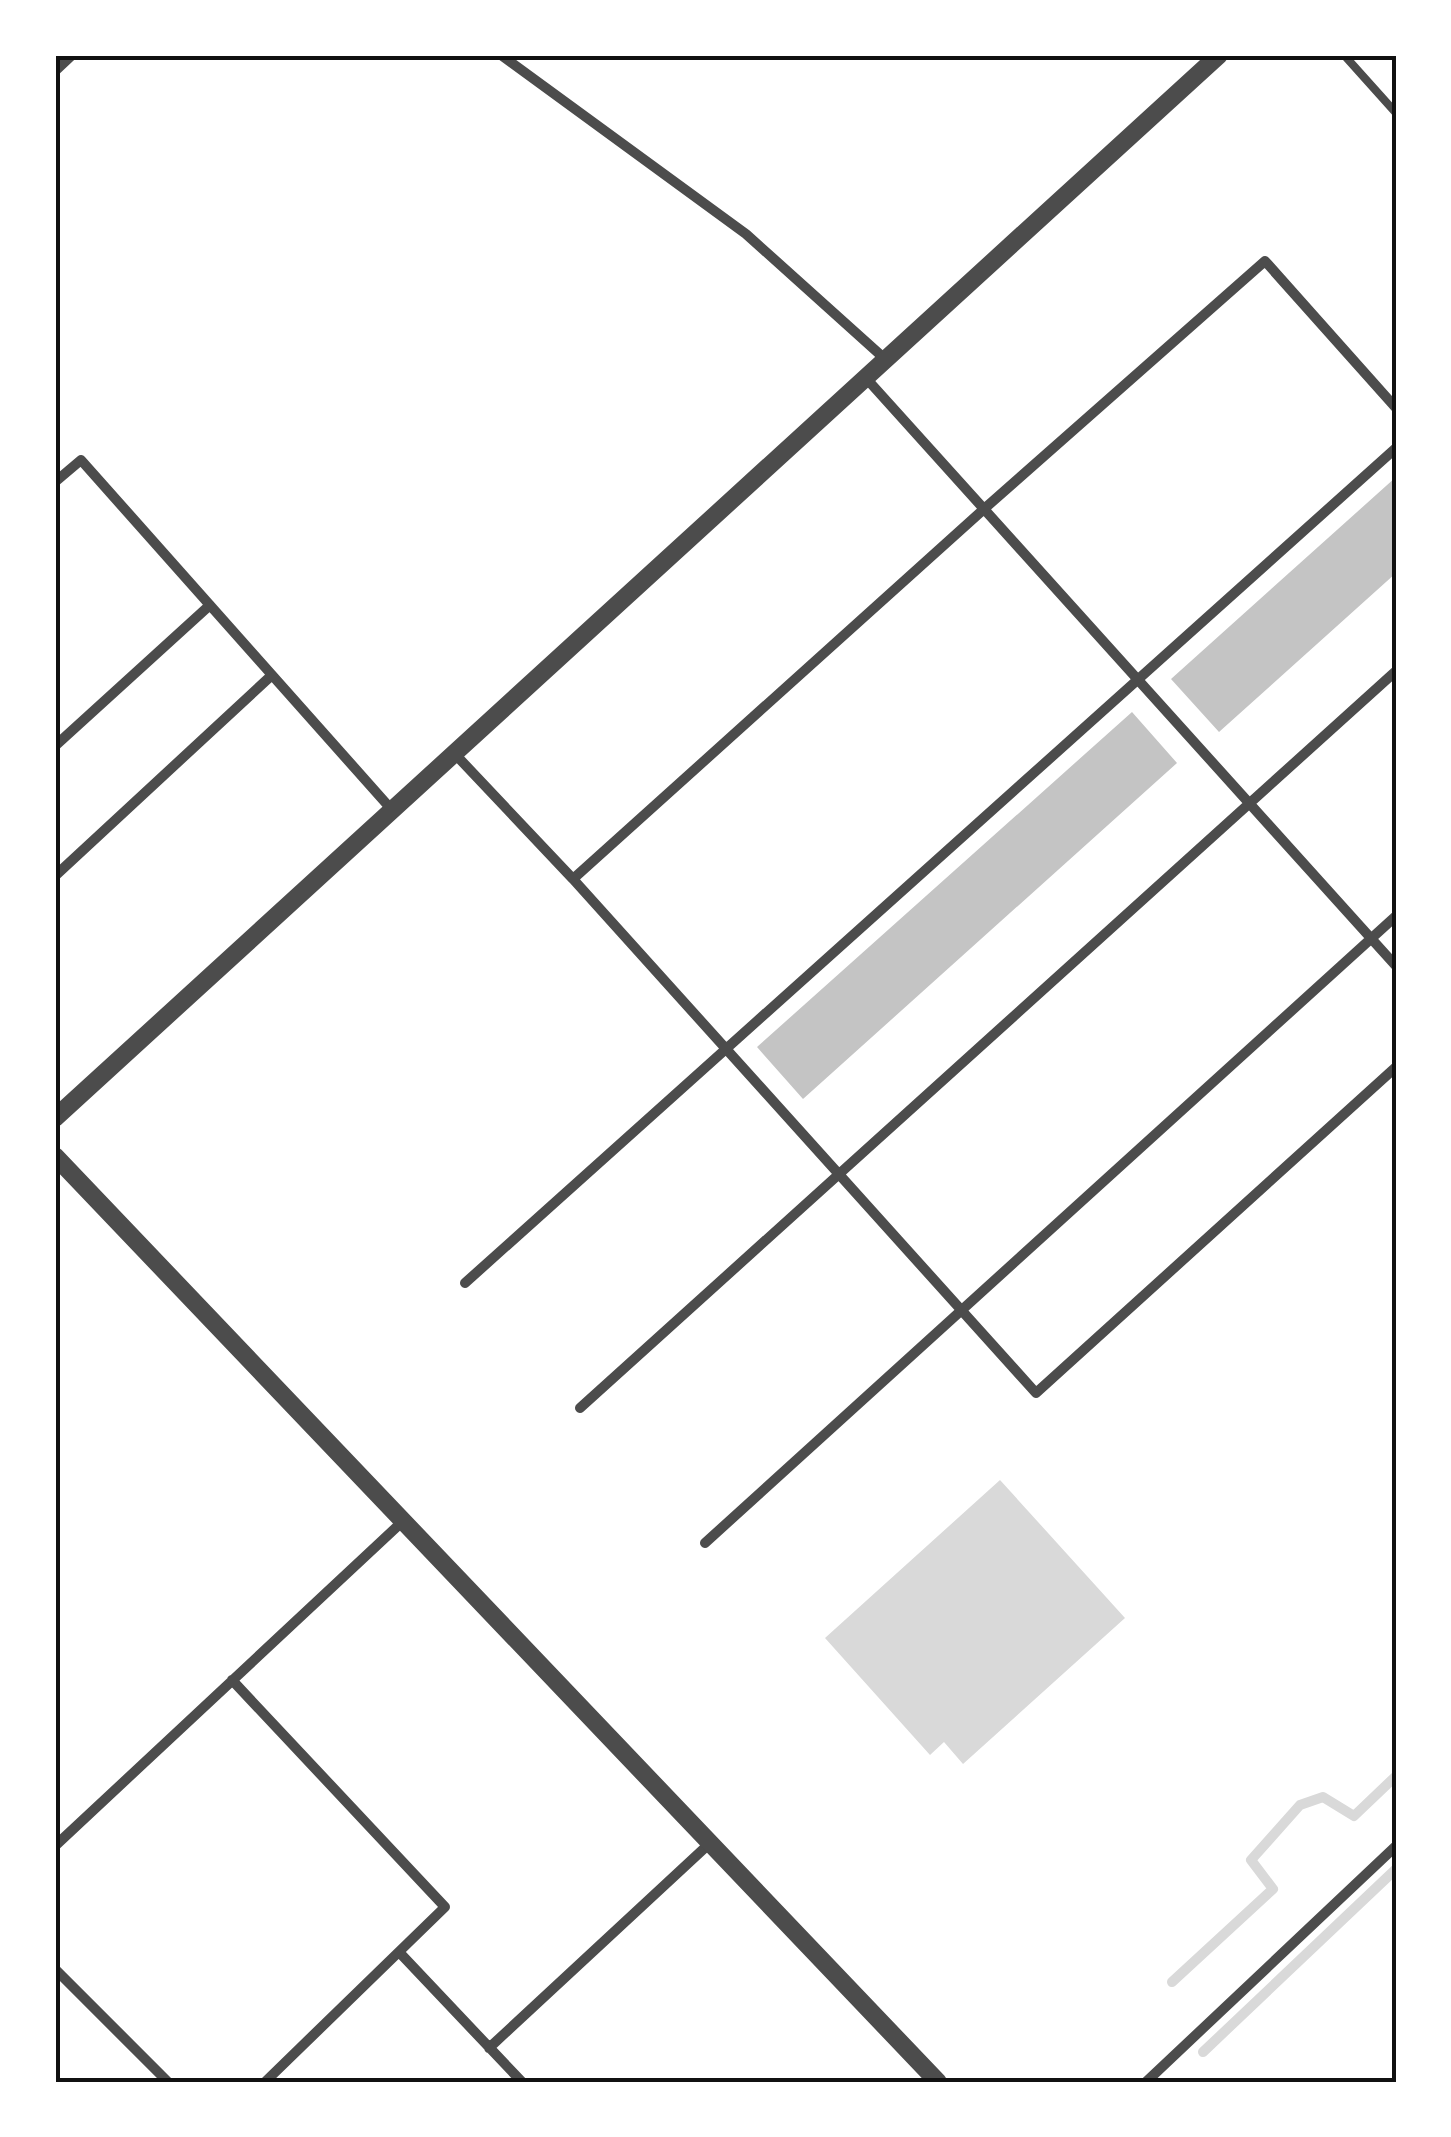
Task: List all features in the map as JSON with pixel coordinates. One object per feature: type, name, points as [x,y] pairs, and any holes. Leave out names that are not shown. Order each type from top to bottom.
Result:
[{"type":"street","points":[[55,72],[72,55]]},
{"type":"street","points":[[501,55],[746,234],[885,359]]},
{"type":"street","points":[[55,1118],[1219,55]]},
{"type":"street","points":[[573,879],[1265,261],[1396,408]]},
{"type":"street","points":[[864,377],[1396,966]]},
{"type":"street","points":[[465,1282],[1396,448]]},
{"type":"street","points":[[55,482],[80,460],[392,810]]},
{"type":"street","points":[[55,746],[210,605]]},
{"type":"street","points":[[580,1408],[1396,671]]},
{"type":"street","points":[[55,876],[272,675]]},
{"type":"street","points":[[454,754],[573,879],[1036,1394],[1396,1067]]},
{"type":"street","points":[[705,1543],[1396,916]]},
{"type":"street","points":[[55,1156],[938,2082]]},
{"type":"street","points":[[55,1846],[403,1521]]},
{"type":"street","points":[[232,1680],[445,1907],[265,2082]]},
{"type":"street","points":[[489,2048],[710,1843]]},
{"type":"street","points":[[1146,2082],[1396,1846]]},
{"type":"street","points":[[399,1952],[522,2082]]},
{"type":"street","points":[[55,1968],[168,2082]]},
{"type":"lane","points":[[1344,55],[1396,113]]},
{"type":"shaded area","points":[[1000,1480],[1125,1618],[963,1764],[944,1742],[930,1755],[825,1638]]},
{"type":"building","points":[[1396,477],[1396,573],[1219,732],[1171,679]]},
{"type":"building","points":[[1132,712],[1177,763],[803,1099],[757,1047]]},
{"type":"waterway","points":[[1172,1982],[1273,1889],[1251,1860],[1300,1805],[1323,1797],[1354,1816],[1396,1776]]},
{"type":"waterway","points":[[1203,2052],[1396,1869]]}]
